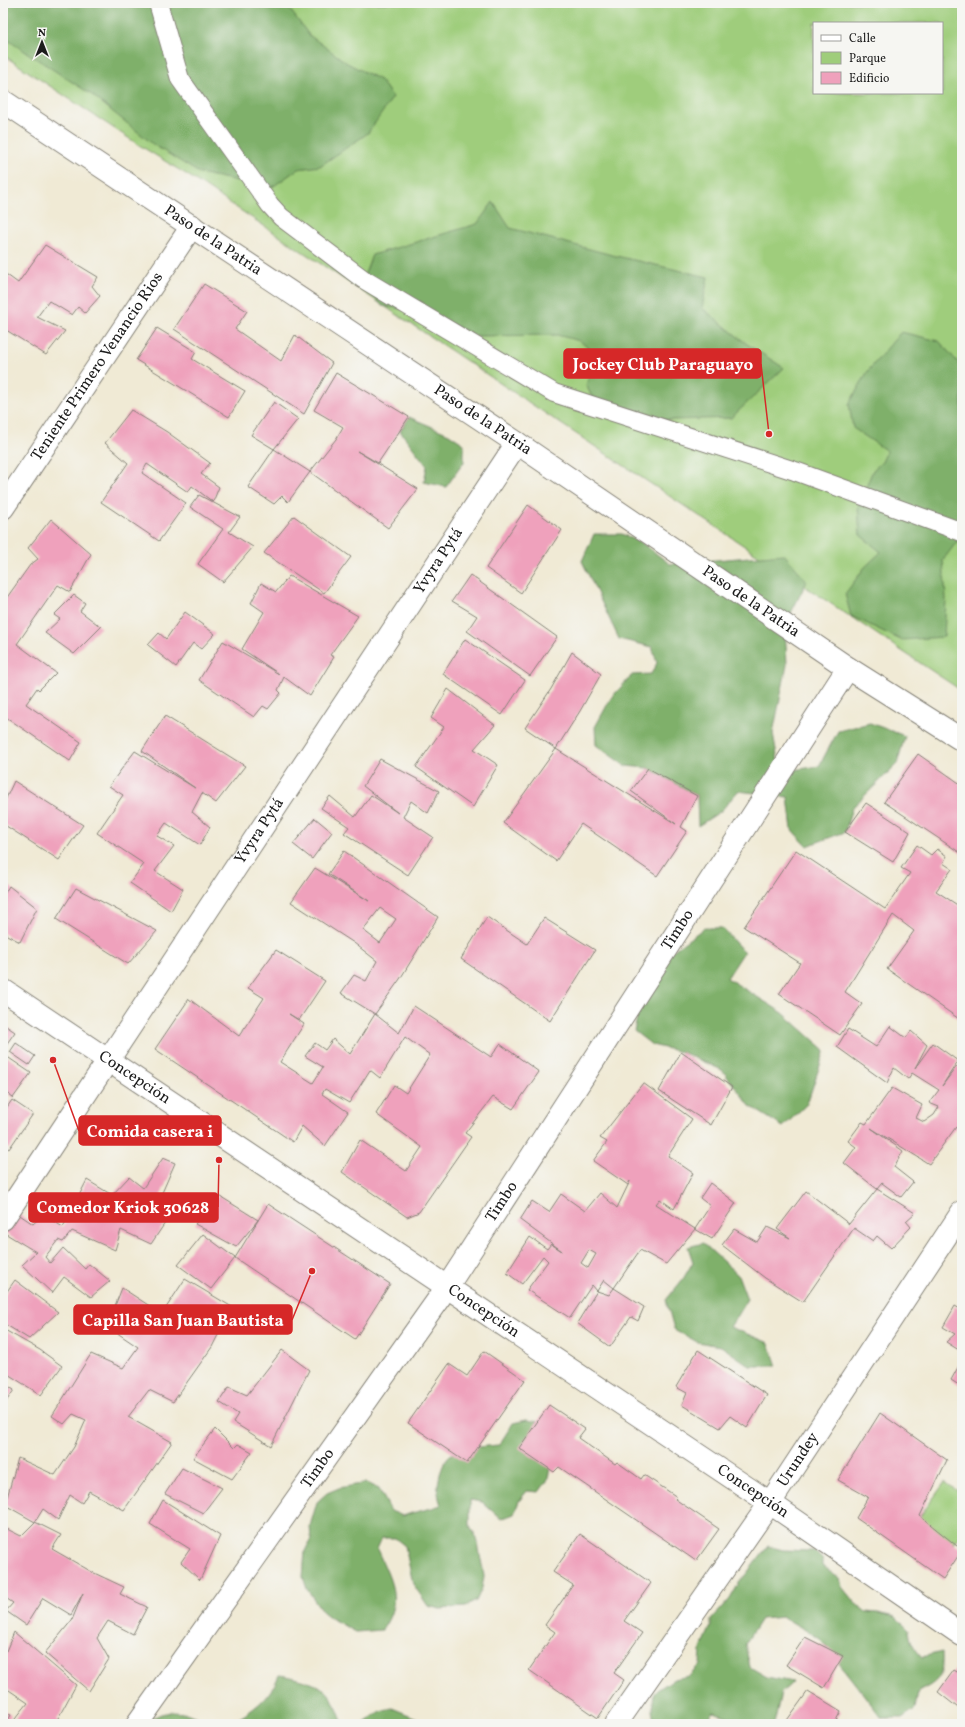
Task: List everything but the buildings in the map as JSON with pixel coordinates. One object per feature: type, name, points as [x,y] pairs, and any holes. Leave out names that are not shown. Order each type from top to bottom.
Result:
[{"type":"street","name":"Paso de la Patria","points":[[3,101],[517,443],[848,668],[962,740]]},
{"type":"street","name":"Teniente Primero Venancio Rios","points":[[3,508],[192,226]]},
{"type":"street","name":"Yvyra Pytá","points":[[3,1219],[517,443]]},
{"type":"street","name":"Timbo","points":[[137,1724],[446,1288],[848,668]]},
{"type":"street","name":"Concepción","points":[[3,990],[446,1288],[770,1503],[962,1634]]},
{"type":"street","name":"Urundey","points":[[616,1724],[770,1503],[962,1212]]},
{"type":"lane","points":[[158,3],[180,79],[270,205],[281,217],[363,279],[554,393],[795,471],[962,532]]},
{"type":"green space","points":[[3,3],[962,3],[962,691],[189,176],[139,145],[3,55]]},
{"type":"green space","points":[[3,3],[285,3],[309,35],[347,63],[380,80],[393,97],[368,133],[320,166],[298,169],[271,188],[199,173],[154,145],[92,95],[3,37]]},
{"type":"green space","points":[[493,202],[510,228],[612,255],[708,277],[702,308],[747,344],[784,368],[731,418],[641,421],[592,397],[586,385],[596,355],[580,341],[557,335],[478,336],[418,311],[382,306],[363,279],[372,255],[477,224]]},
{"type":"green space","points":[[901,332],[939,341],[962,367],[962,535],[943,560],[946,599],[944,637],[901,640],[851,616],[845,594],[865,567],[881,552],[860,535],[858,507],[873,470],[882,462],[887,451],[853,428],[849,404],[868,371]]},
{"type":"green space","points":[[409,417],[449,434],[464,444],[464,462],[446,487],[424,482],[427,466],[400,431]]},
{"type":"green space","points":[[594,534],[622,534],[642,543],[670,564],[784,554],[807,581],[785,625],[787,665],[773,733],[780,772],[819,766],[838,731],[870,723],[905,736],[897,764],[852,808],[845,832],[807,846],[792,830],[788,797],[738,791],[721,811],[698,826],[697,796],[648,768],[625,766],[596,745],[595,727],[611,698],[632,675],[651,674],[657,663],[652,647],[619,639],[582,561]]},
{"type":"green space","points":[[704,928],[722,928],[744,952],[727,978],[783,1013],[825,1050],[807,1104],[783,1127],[750,1106],[722,1070],[681,1052],[652,1045],[634,1031],[645,981],[671,952]]},
{"type":"green space","points":[[703,1243],[738,1275],[747,1299],[730,1327],[769,1343],[777,1366],[750,1366],[721,1346],[697,1342],[674,1329],[666,1300],[683,1279],[693,1262],[688,1247]]},
{"type":"green space","points":[[526,1420],[540,1422],[553,1457],[547,1481],[539,1492],[527,1491],[519,1501],[514,1514],[501,1519],[482,1502],[470,1500],[470,1526],[477,1538],[484,1576],[482,1588],[476,1601],[465,1607],[440,1609],[428,1606],[413,1584],[405,1546],[395,1538],[382,1538],[377,1549],[390,1580],[394,1599],[389,1619],[382,1630],[356,1632],[332,1619],[322,1611],[307,1589],[303,1577],[305,1551],[311,1539],[310,1526],[317,1502],[327,1493],[339,1488],[366,1483],[379,1489],[391,1511],[403,1516],[441,1505],[438,1494],[438,1482],[442,1467],[448,1457],[458,1451],[499,1445],[513,1423]]},
{"type":"green space","points":[[945,1482],[962,1494],[962,1533],[944,1558],[908,1533]]},
{"type":"green space","points":[[768,1546],[783,1550],[814,1551],[823,1560],[823,1566],[840,1578],[842,1587],[855,1603],[866,1612],[896,1617],[909,1630],[913,1645],[922,1657],[942,1652],[941,1673],[936,1681],[918,1692],[915,1709],[902,1718],[882,1718],[819,1638],[783,1617],[761,1619],[745,1644],[750,1667],[767,1677],[793,1682],[781,1693],[774,1724],[754,1724],[713,1712],[702,1724],[655,1724],[652,1711],[654,1692],[674,1679],[689,1676],[700,1665],[701,1649],[711,1626],[711,1620],[730,1599],[739,1583]]},
{"type":"green space","points":[[279,1675],[305,1681],[328,1693],[333,1700],[343,1724],[229,1724],[245,1715],[259,1704],[275,1684]]},
{"type":"green space","points":[[392,1708],[419,1719],[423,1724],[361,1724],[380,1711]]},
{"type":"green space","points":[[173,1712],[186,1713],[215,1724],[139,1724],[161,1714]]},
{"type":"place","name":"Jockey Club Paraguayo","points":[[769,434]]},
{"type":"place","name":"Comida casera i","points":[[53,1060]]},
{"type":"place","name":"Comedor Kriok 30628","points":[[219,1160]]},
{"type":"place","name":"Capilla San Juan Bautista","points":[[312,1271]]}]
